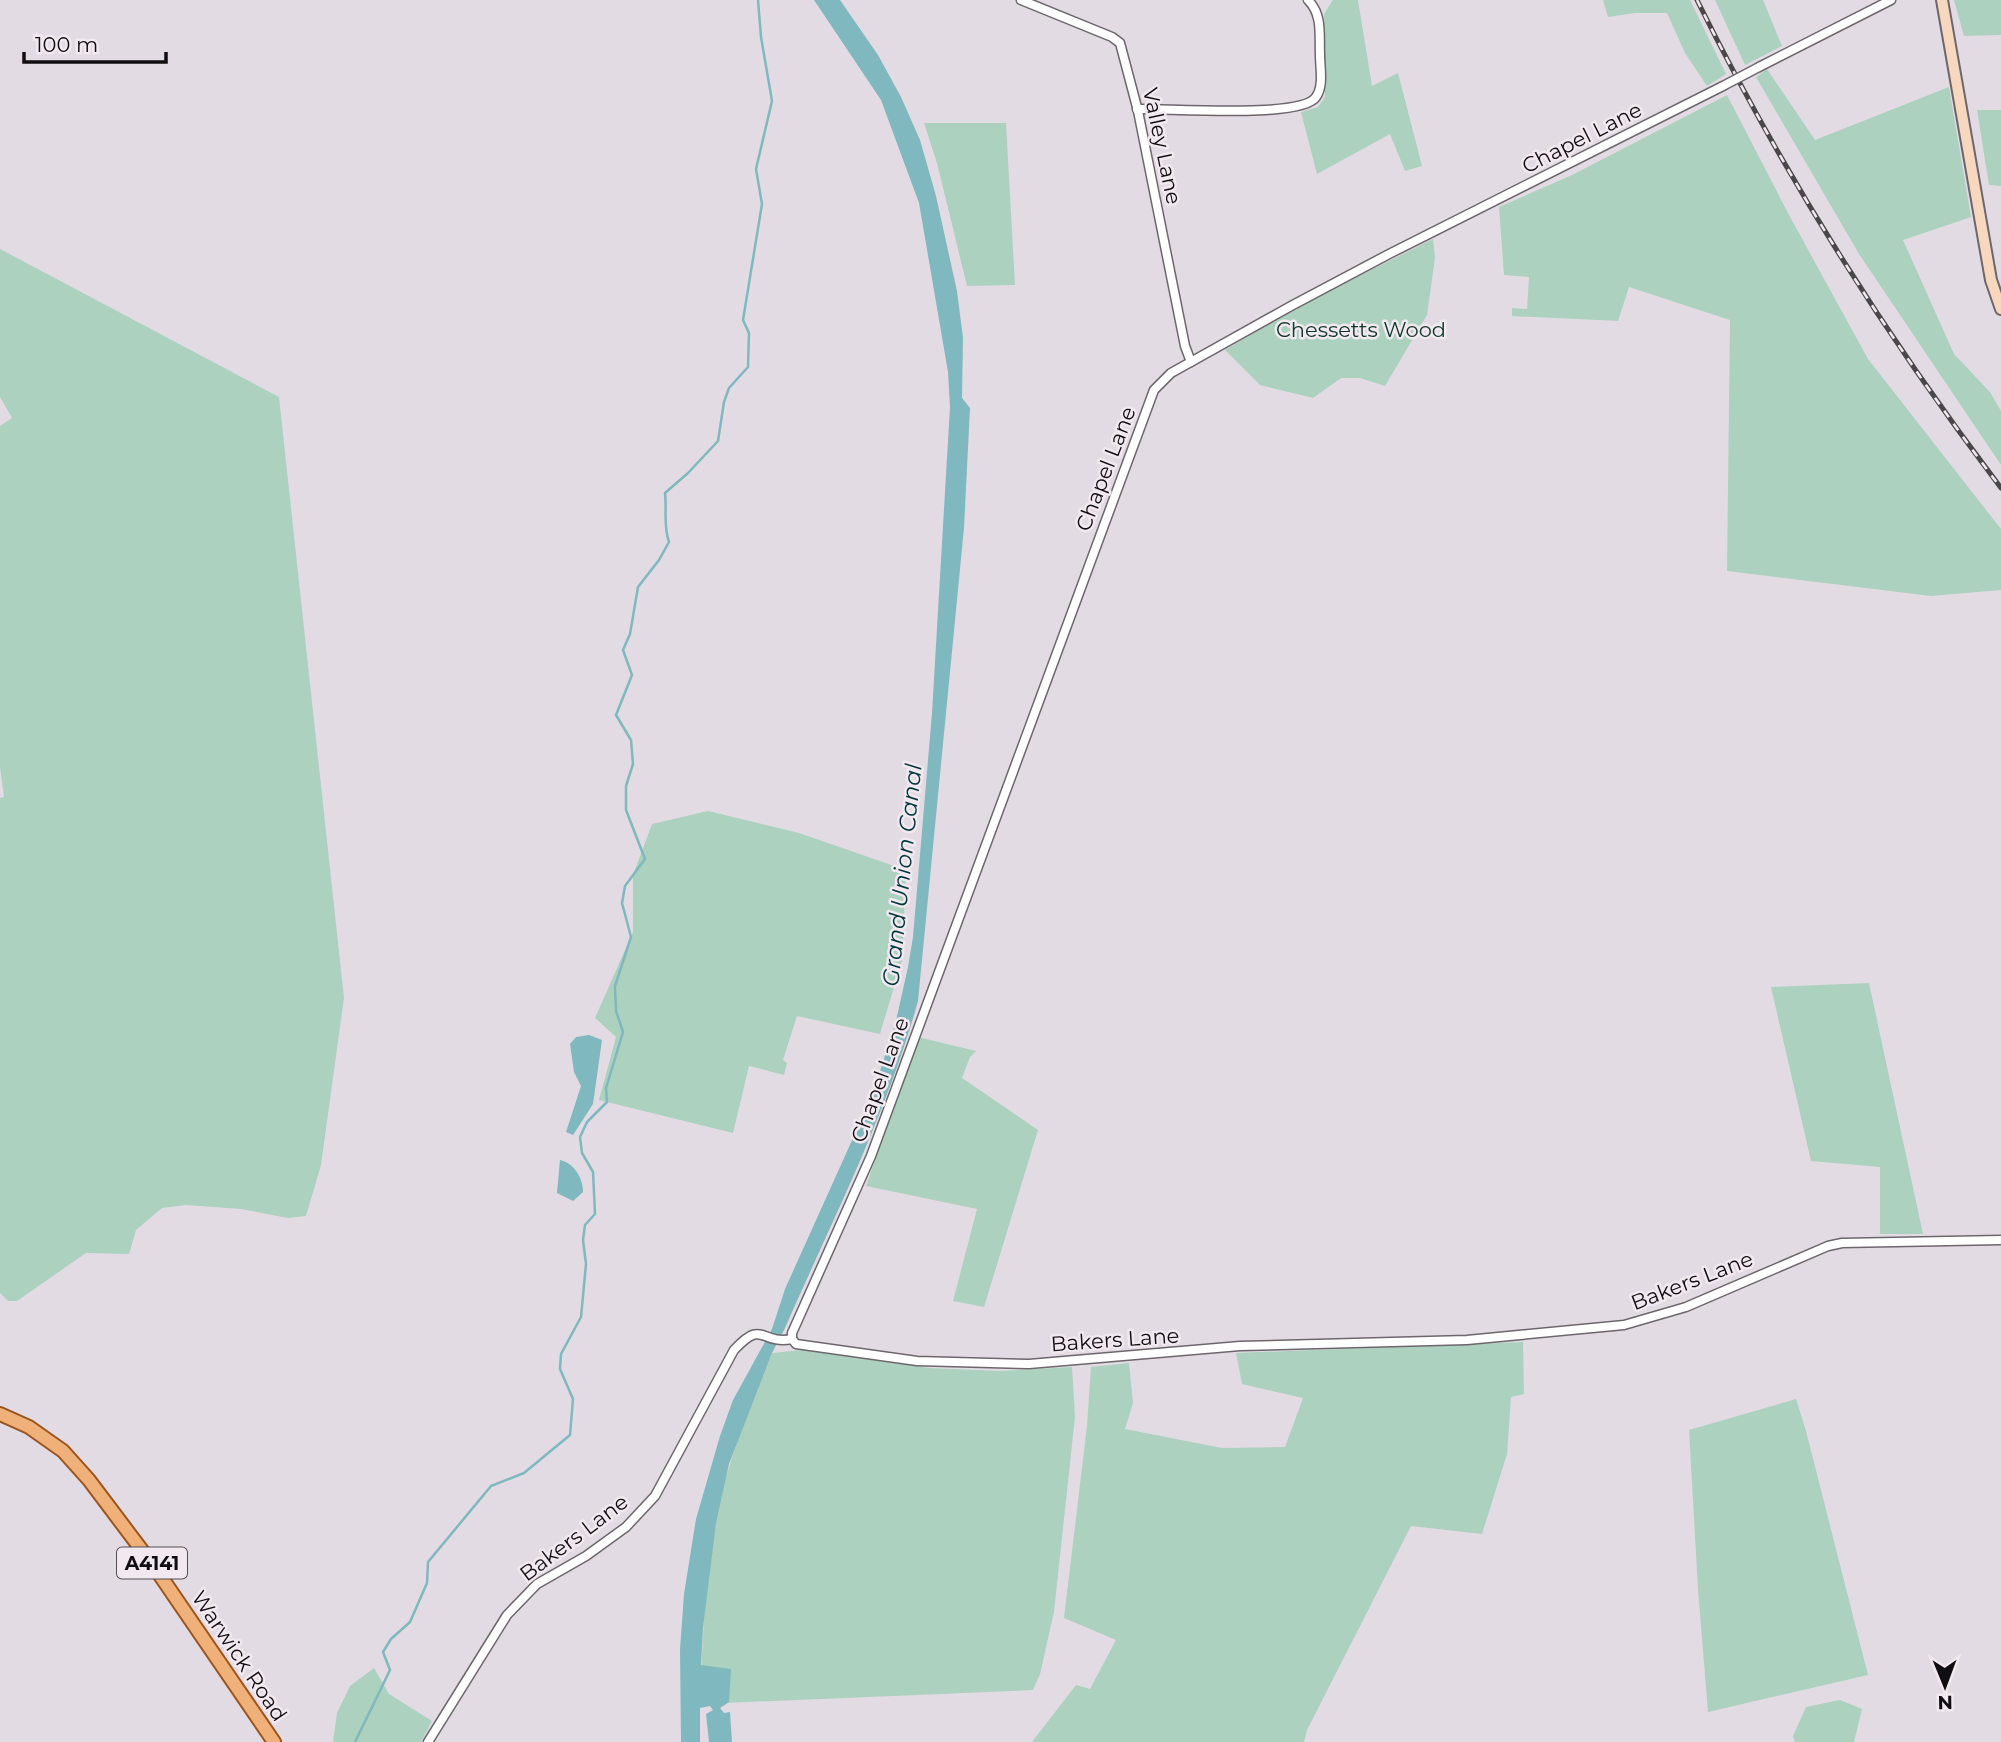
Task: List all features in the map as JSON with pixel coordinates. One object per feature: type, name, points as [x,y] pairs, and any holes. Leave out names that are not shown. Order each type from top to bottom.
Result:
[{"type":"main road","name":"Warwick Road","points":[[0,1414],[29,1427],[63,1451],[89,1480],[153,1565],[274,1742]]},
{"type":"street","name":"Valley Lane","points":[[1021,0],[1112,37],[1120,43],[1137,109],[1185,346],[1191,362]]},
{"type":"street","points":[[1137,109],[1242,111],[1292,107],[1316,99],[1320,86],[1319,22],[1317,9],[1308,0]]},
{"type":"street","name":"Chapel Lane","points":[[792,1339],[792,1333],[871,1156],[1154,390],[1171,373],[1391,253],[1891,0]]},
{"type":"street","points":[[1942,0],[1991,281],[2001,309]]},
{"type":"street","name":"Bakers Lane","points":[[428,1742],[507,1615],[537,1584],[586,1556],[626,1527],[655,1496],[734,1350],[751,1334],[760,1333],[780,1341],[792,1339],[796,1344],[903,1359],[1006,1364],[1091,1360],[1240,1346],[1467,1340],[1624,1325],[1686,1307],[1828,1246],[1842,1243],[2001,1240]]},
{"type":"green space","points":[[1333,0],[1358,0],[1372,86],[1398,73],[1422,166],[1405,171],[1390,134],[1317,174],[1301,112],[1318,107],[1325,97],[1324,14]]},
{"type":"green space","points":[[1603,0],[1690,0],[1726,74],[1707,86],[1685,53],[1667,13],[1635,13],[1608,17]]},
{"type":"green space","points":[[1715,0],[1763,0],[1782,46],[1745,65]]},
{"type":"green space","points":[[1954,0],[2001,0],[2001,35],[1964,36]]},
{"type":"green space","points":[[1767,69],[1815,140],[1949,87],[1971,217],[1903,240],[1954,354],[1990,392],[2001,411],[2001,465],[1859,254],[1756,77]]},
{"type":"green space","points":[[1727,95],[1868,359],[2001,529],[2001,590],[1931,596],[1727,571],[1730,320],[1629,287],[1618,321],[1512,316],[1512,308],[1527,309],[1529,277],[1504,275],[1499,207],[1572,175]]},
{"type":"green space","points":[[1977,110],[2001,110],[2001,186],[1989,185]]},
{"type":"green space","points":[[924,123],[1006,123],[1015,285],[967,286],[937,163]]},
{"type":"green space","name":"Chessetts Wood","points":[[1433,239],[1435,258],[1427,315],[1385,386],[1360,378],[1341,378],[1313,398],[1260,385],[1225,350],[1309,301]]},
{"type":"green space","points":[[0,249],[279,397],[344,998],[321,1165],[306,1216],[288,1218],[241,1209],[186,1205],[162,1208],[136,1230],[129,1254],[86,1253],[17,1301],[8,1301],[0,1293],[0,798],[4,797],[0,767],[0,426],[12,418],[0,397]]},
{"type":"green space","points":[[708,811],[799,833],[906,870],[902,960],[880,1034],[797,1016],[783,1060],[787,1063],[784,1075],[749,1066],[733,1133],[599,1100],[616,1037],[595,1018],[633,932],[633,875],[652,824]]},
{"type":"green space","points":[[1869,983],[1923,1234],[1880,1234],[1880,1167],[1811,1161],[1771,987]]},
{"type":"green space","points":[[918,1037],[976,1051],[970,1057],[962,1078],[1038,1130],[984,1307],[953,1301],[977,1209],[866,1186]]},
{"type":"green space","points":[[1523,1342],[1524,1394],[1511,1397],[1507,1454],[1482,1534],[1411,1526],[1307,1730],[1304,1742],[1032,1742],[1076,1685],[1090,1689],[1116,1640],[1064,1618],[1087,1426],[1091,1367],[1129,1363],[1133,1403],[1125,1429],[1222,1448],[1285,1447],[1303,1398],[1242,1384],[1236,1353]]},
{"type":"green space","points":[[802,1350],[929,1368],[1001,1371],[1072,1367],[1075,1417],[1054,1612],[1040,1674],[1033,1690],[700,1704],[704,1613],[711,1552],[730,1464],[772,1353]]},
{"type":"green space","points":[[1796,1399],[1868,1675],[1708,1712],[1689,1430]]},
{"type":"green space","points":[[374,1668],[389,1694],[432,1721],[421,1742],[333,1742],[337,1713],[350,1686]]},
{"type":"green space","points":[[1840,1700],[1862,1709],[1854,1742],[1795,1742],[1793,1736],[1806,1707]]},
{"type":"water","points":[[814,0],[840,0],[878,55],[920,140],[936,196],[957,291],[963,338],[962,398],[970,408],[964,528],[918,1001],[874,1127],[772,1353],[729,1464],[716,1523],[701,1665],[731,1669],[729,1702],[720,1708],[724,1713],[730,1712],[732,1742],[709,1742],[706,1714],[713,1710],[710,1706],[700,1708],[700,1742],[681,1742],[680,1649],[684,1594],[696,1519],[733,1400],[772,1329],[785,1289],[872,1096],[896,1021],[913,937],[932,713],[950,407],[948,372],[919,203],[881,100]]},
{"type":"water","points":[[589,1035],[602,1040],[593,1104],[573,1135],[566,1132],[581,1086],[574,1072],[570,1044],[576,1037]]},
{"type":"water","points":[[560,1160],[577,1172],[581,1182],[583,1192],[573,1201],[557,1193]]},
{"type":"waterway","points":[[355,1742],[390,1670],[383,1652],[391,1639],[410,1622],[427,1583],[428,1562],[491,1486],[524,1473],[570,1435],[573,1399],[560,1369],[561,1354],[581,1317],[586,1264],[583,1240],[585,1225],[595,1214],[593,1172],[582,1153],[580,1137],[587,1122],[607,1102],[606,1088],[623,1032],[616,1011],[615,986],[631,937],[622,903],[625,886],[645,859],[626,810],[626,786],[633,764],[631,740],[616,715],[632,675],[623,650],[630,634],[638,587],[669,542],[665,493],[718,441],[729,388],[748,367],[749,333],[743,320],[762,204],[756,169],[772,101],[761,37],[758,0]]},
{"type":"railway","points":[[1697,0],[1764,127],[1837,251],[1876,312],[2001,488]]},
{"type":"water label","name":"Grand Union Canal","points":[[902,875]]}]
